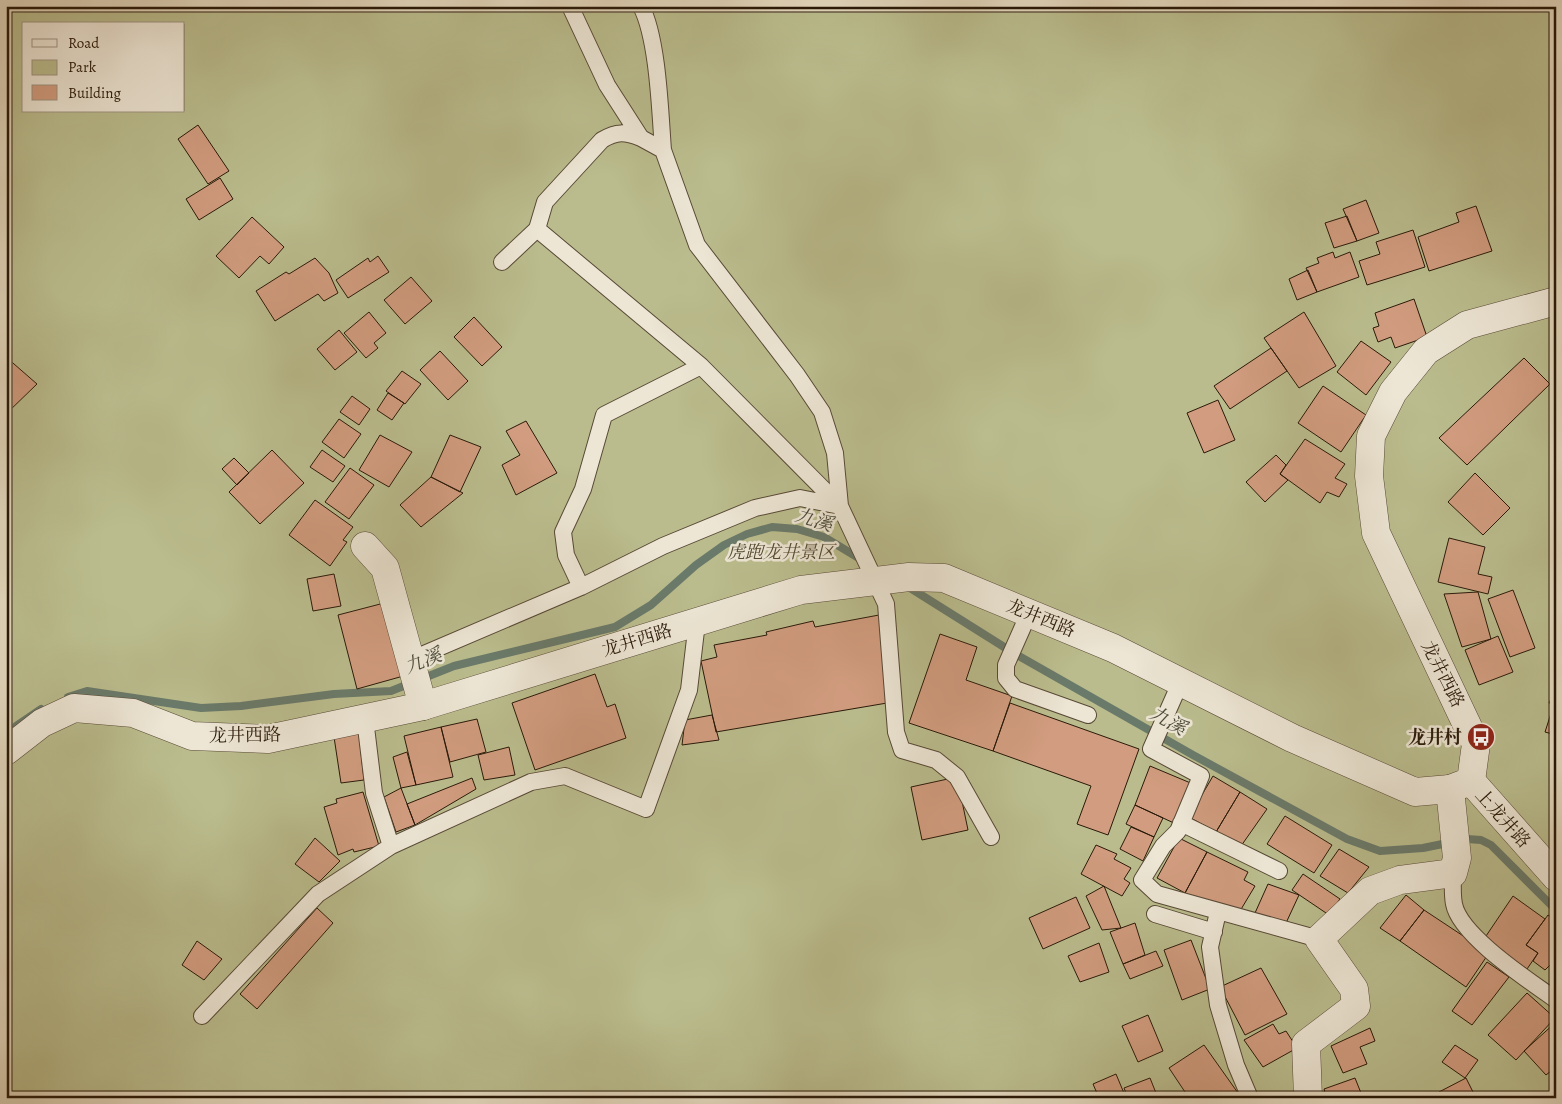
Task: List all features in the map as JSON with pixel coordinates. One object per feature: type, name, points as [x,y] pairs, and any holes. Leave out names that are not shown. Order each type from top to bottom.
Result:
[{"type":"street","name":"龙井西路","points":[[6,750],[42,723],[74,708],[133,713],[192,736],[268,739],[365,720],[423,706],[801,590],[909,577],[944,578],[1113,648],[1292,738],[1415,792],[1461,785],[1476,744],[1376,533],[1369,476],[1371,436],[1393,392],[1426,351],[1467,325],[1556,301]]},
{"type":"street","points":[[365,546],[385,568],[423,706]]},
{"type":"street","points":[[1308,1098],[1306,1044],[1356,1006],[1354,988],[1319,939],[1370,891],[1400,880],[1453,873],[1457,858],[1461,785]]},
{"type":"street","name":"上龙井路","points":[[1461,785],[1556,877]]},
{"type":"lane","points":[[570,6],[607,85],[641,138]]},
{"type":"lane","points":[[641,6],[648,20],[659,94],[663,150],[697,245],[797,375],[822,412],[835,453],[840,506],[873,581],[886,604],[896,732],[902,750],[936,760],[957,777],[991,837]]},
{"type":"lane","points":[[502,262],[538,229],[546,202],[602,140],[613,134],[626,132],[663,150]]},
{"type":"lane","points":[[538,229],[702,366],[840,506]]},
{"type":"lane","points":[[581,587],[566,555],[562,532],[583,489],[604,415],[702,366]]},
{"type":"lane","points":[[410,660],[581,587],[663,546],[755,508],[800,498],[840,506]]},
{"type":"lane","points":[[1029,613],[1006,666],[1006,678],[1015,689],[1088,715]]},
{"type":"lane","points":[[202,1016],[318,894],[391,846],[531,782],[565,776],[646,809],[689,690],[697,622]]},
{"type":"lane","points":[[1181,681],[1151,749],[1201,776],[1178,831],[1164,846],[1142,880],[1157,894],[1319,939]]},
{"type":"lane","points":[[365,720],[374,793],[391,846]]},
{"type":"lane","points":[[1181,823],[1279,871]]},
{"type":"lane","points":[[1453,873],[1454,905],[1468,930],[1510,967],[1556,1000]]},
{"type":"lane","points":[[1218,912],[1210,947],[1218,1005],[1236,1064],[1250,1098]]},
{"type":"lane","points":[[1155,914],[1214,932]]},
{"type":"green space","name":"虎跑龙井景区","points":[[6,6],[1556,6],[1556,1098],[6,1098]]},
{"type":"building","points":[[198,125],[229,171],[208,184],[178,139]]},
{"type":"building","points":[[220,178],[233,199],[199,220],[186,199]]},
{"type":"building","points":[[1366,200],[1379,233],[1357,241],[1343,209]]},
{"type":"building","points":[[1476,206],[1492,251],[1429,271],[1418,237],[1459,222],[1456,213]]},
{"type":"building","points":[[1347,216],[1357,241],[1334,248],[1325,223]]},
{"type":"building","points":[[252,217],[284,247],[269,264],[260,256],[239,278],[216,256]]},
{"type":"building","points":[[1413,230],[1425,267],[1367,285],[1359,261],[1380,254],[1376,242]]},
{"type":"building","points":[[1333,252],[1335,258],[1350,252],[1359,277],[1317,292],[1306,268],[1319,263],[1317,258]]},
{"type":"building","points":[[378,256],[389,272],[348,298],[336,280],[368,258],[370,262]]},
{"type":"building","points":[[315,258],[329,273],[338,293],[324,301],[318,294],[275,321],[256,291],[286,272],[289,274]]},
{"type":"building","points":[[1308,270],[1317,292],[1297,300],[1289,279]]},
{"type":"building","points":[[411,277],[432,301],[405,324],[384,300]]},
{"type":"building","points":[[1414,299],[1427,337],[1395,348],[1391,337],[1378,342],[1373,328],[1379,326],[1375,313]]},
{"type":"building","points":[[369,312],[386,333],[374,343],[378,348],[366,358],[344,333]]},
{"type":"building","points":[[1304,312],[1336,366],[1299,388],[1264,338]]},
{"type":"building","points":[[474,317],[502,347],[482,366],[454,337]]},
{"type":"building","points":[[339,330],[357,352],[335,370],[317,349]]},
{"type":"building","points":[[1361,341],[1391,362],[1366,395],[1337,372]]},
{"type":"building","points":[[1271,348],[1287,371],[1230,409],[1214,386]]},
{"type":"building","points":[[440,351],[468,381],[448,400],[420,370]]},
{"type":"building","points":[[6,357],[37,384],[6,414]]},
{"type":"building","points":[[1524,358],[1550,384],[1467,465],[1439,438]]},
{"type":"building","points":[[402,371],[421,384],[405,404],[386,391]]},
{"type":"building","points":[[1323,386],[1366,415],[1341,452],[1298,423]]},
{"type":"building","points":[[388,393],[404,403],[392,420],[377,410]]},
{"type":"building","points":[[352,396],[370,409],[359,425],[340,412]]},
{"type":"building","points":[[1218,400],[1235,440],[1204,453],[1187,413]]},
{"type":"building","points":[[339,419],[361,434],[344,458],[322,442]]},
{"type":"building","points":[[526,421],[557,473],[516,495],[502,465],[520,455],[506,431]]},
{"type":"building","points":[[380,435],[412,452],[389,487],[359,470]]},
{"type":"building","points":[[450,435],[481,447],[460,492],[431,477]]},
{"type":"building","points":[[1305,439],[1345,464],[1335,478],[1347,484],[1339,497],[1327,492],[1320,503],[1280,474]]},
{"type":"building","points":[[272,450],[304,483],[260,524],[229,492]]},
{"type":"building","points":[[322,450],[345,466],[333,482],[310,467]]},
{"type":"building","points":[[1276,455],[1286,465],[1280,474],[1288,480],[1265,502],[1246,482]]},
{"type":"building","points":[[234,458],[249,473],[237,485],[222,469]]},
{"type":"building","points":[[350,468],[374,485],[349,519],[325,502]]},
{"type":"building","points":[[1475,473],[1510,508],[1483,535],[1448,502]]},
{"type":"building","points":[[431,477],[463,493],[421,527],[400,505]]},
{"type":"building","points":[[315,500],[353,527],[343,540],[347,542],[330,566],[289,535]]},
{"type":"building","points":[[1449,538],[1485,547],[1478,574],[1492,577],[1488,594],[1438,582]]},
{"type":"building","points":[[334,574],[341,606],[313,611],[307,579]]},
{"type":"building","points":[[1513,590],[1535,648],[1510,657],[1488,599]]},
{"type":"building","points":[[1478,592],[1491,639],[1462,647],[1444,594]]},
{"type":"building","points":[[388,602],[407,675],[357,689],[338,615]]},
{"type":"building","points":[[879,615],[893,702],[716,732],[701,661],[717,657],[714,645],[767,635],[766,632],[813,621],[815,627]]},
{"type":"building","points":[[940,634],[977,647],[966,680],[1012,696],[993,751],[909,723]]},
{"type":"building","points":[[1498,636],[1513,672],[1479,685],[1465,650]]},
{"type":"building","points":[[595,674],[607,707],[615,704],[626,738],[535,770],[512,703]]},
{"type":"building","points":[[1556,688],[1556,735],[1545,732],[1554,704],[1549,703]]},
{"type":"building","points":[[1010,703],[1139,749],[1108,835],[1077,824],[1091,786],[993,751]]},
{"type":"building","points":[[712,715],[719,740],[682,745],[685,720]]},
{"type":"building","points":[[477,719],[486,752],[450,762],[441,727]]},
{"type":"building","points":[[441,727],[453,777],[416,785],[404,736]]},
{"type":"building","points":[[359,733],[364,780],[341,783],[334,737]]},
{"type":"building","points":[[509,747],[515,775],[484,780],[478,755]]},
{"type":"building","points":[[407,752],[416,785],[401,788],[393,757]]},
{"type":"building","points":[[1150,766],[1193,784],[1176,824],[1135,805]]},
{"type":"building","points":[[1213,776],[1240,792],[1216,832],[1189,817]]},
{"type":"building","points":[[957,777],[968,830],[922,840],[911,787]]},
{"type":"building","points":[[472,778],[476,789],[415,825],[407,804]]},
{"type":"building","points":[[401,788],[415,825],[396,832],[384,797]]},
{"type":"building","points":[[363,792],[379,846],[354,852],[353,849],[338,855],[324,807],[337,803],[336,799]]},
{"type":"building","points":[[1240,792],[1267,809],[1241,846],[1216,832]]},
{"type":"building","points":[[1135,805],[1163,818],[1154,837],[1126,824]]},
{"type":"building","points":[[1285,816],[1332,845],[1314,873],[1267,844]]},
{"type":"building","points":[[1131,827],[1154,837],[1143,861],[1120,849]]},
{"type":"building","points":[[315,838],[340,861],[319,882],[295,864]]},
{"type":"building","points":[[1179,838],[1207,852],[1185,893],[1157,878]]},
{"type":"building","points":[[1096,845],[1117,854],[1114,859],[1131,868],[1124,879],[1130,883],[1122,896],[1081,874]]},
{"type":"building","points":[[1339,849],[1369,867],[1348,893],[1320,876]]},
{"type":"building","points":[[1207,852],[1248,872],[1244,880],[1255,886],[1237,916],[1185,893]]},
{"type":"building","points":[[1303,874],[1340,899],[1329,915],[1292,890]]},
{"type":"building","points":[[1268,884],[1299,895],[1286,923],[1255,913]]},
{"type":"building","points":[[1104,886],[1121,928],[1102,930],[1086,896]]},
{"type":"building","points":[[1406,895],[1424,910],[1400,941],[1380,928]]},
{"type":"building","points":[[1513,896],[1545,919],[1526,945],[1538,953],[1527,969],[1484,939]]},
{"type":"building","points":[[1076,897],[1090,928],[1043,949],[1029,918]]},
{"type":"building","points":[[317,908],[333,923],[257,1009],[240,994]]},
{"type":"building","points":[[1424,910],[1489,953],[1466,987],[1400,941]]},
{"type":"building","points":[[1548,915],[1556,920],[1556,969],[1550,965],[1545,970],[1533,961],[1538,953],[1526,945]]},
{"type":"building","points":[[1135,923],[1145,955],[1123,964],[1110,932]]},
{"type":"building","points":[[1191,940],[1210,989],[1182,1000],[1164,950]]},
{"type":"building","points":[[197,941],[222,959],[204,980],[182,965]]},
{"type":"building","points":[[1099,943],[1109,972],[1080,982],[1068,956]]},
{"type":"building","points":[[1156,951],[1163,966],[1130,979],[1123,964]]},
{"type":"building","points":[[1487,962],[1509,977],[1472,1025],[1452,1011]]},
{"type":"building","points":[[1261,968],[1287,1014],[1245,1035],[1220,987]]},
{"type":"building","points":[[1527,993],[1555,1018],[1516,1060],[1488,1035]]},
{"type":"building","points":[[1148,1015],[1163,1051],[1138,1062],[1122,1026]]},
{"type":"building","points":[[1556,1022],[1556,1067],[1546,1075],[1524,1051]]},
{"type":"building","points":[[1273,1024],[1279,1034],[1286,1031],[1297,1048],[1263,1067],[1244,1040]]},
{"type":"building","points":[[1370,1028],[1375,1041],[1360,1047],[1367,1064],[1343,1073],[1331,1046]]},
{"type":"building","points":[[1204,1045],[1238,1093],[1229,1098],[1189,1098],[1169,1068]]},
{"type":"building","points":[[1455,1045],[1478,1060],[1465,1078],[1442,1062]]},
{"type":"building","points":[[1116,1074],[1126,1098],[1099,1098],[1093,1084]]},
{"type":"building","points":[[1150,1078],[1158,1098],[1128,1098],[1124,1088]]},
{"type":"building","points":[[1355,1078],[1363,1098],[1327,1098],[1324,1089]]},
{"type":"building","points":[[1466,1078],[1476,1098],[1443,1098],[1439,1092]]},
{"type":"waterway","name":"九溪","points":[[68,697],[87,691],[201,708],[241,706],[334,694],[391,691],[454,666],[615,627],[651,605],[696,565],[724,545],[747,534],[772,527],[797,529],[824,537],[862,560]]},
{"type":"waterway","name":"九溪","points":[[907,586],[1012,652],[1193,755],[1347,839],[1380,851],[1423,848],[1467,839],[1481,840],[1491,845],[1556,910]]},
{"type":"waterway","name":"九溪","points":[[16,726],[41,709]]},
{"type":"place","name":"龙井村","points":[[1481,737]]}]
